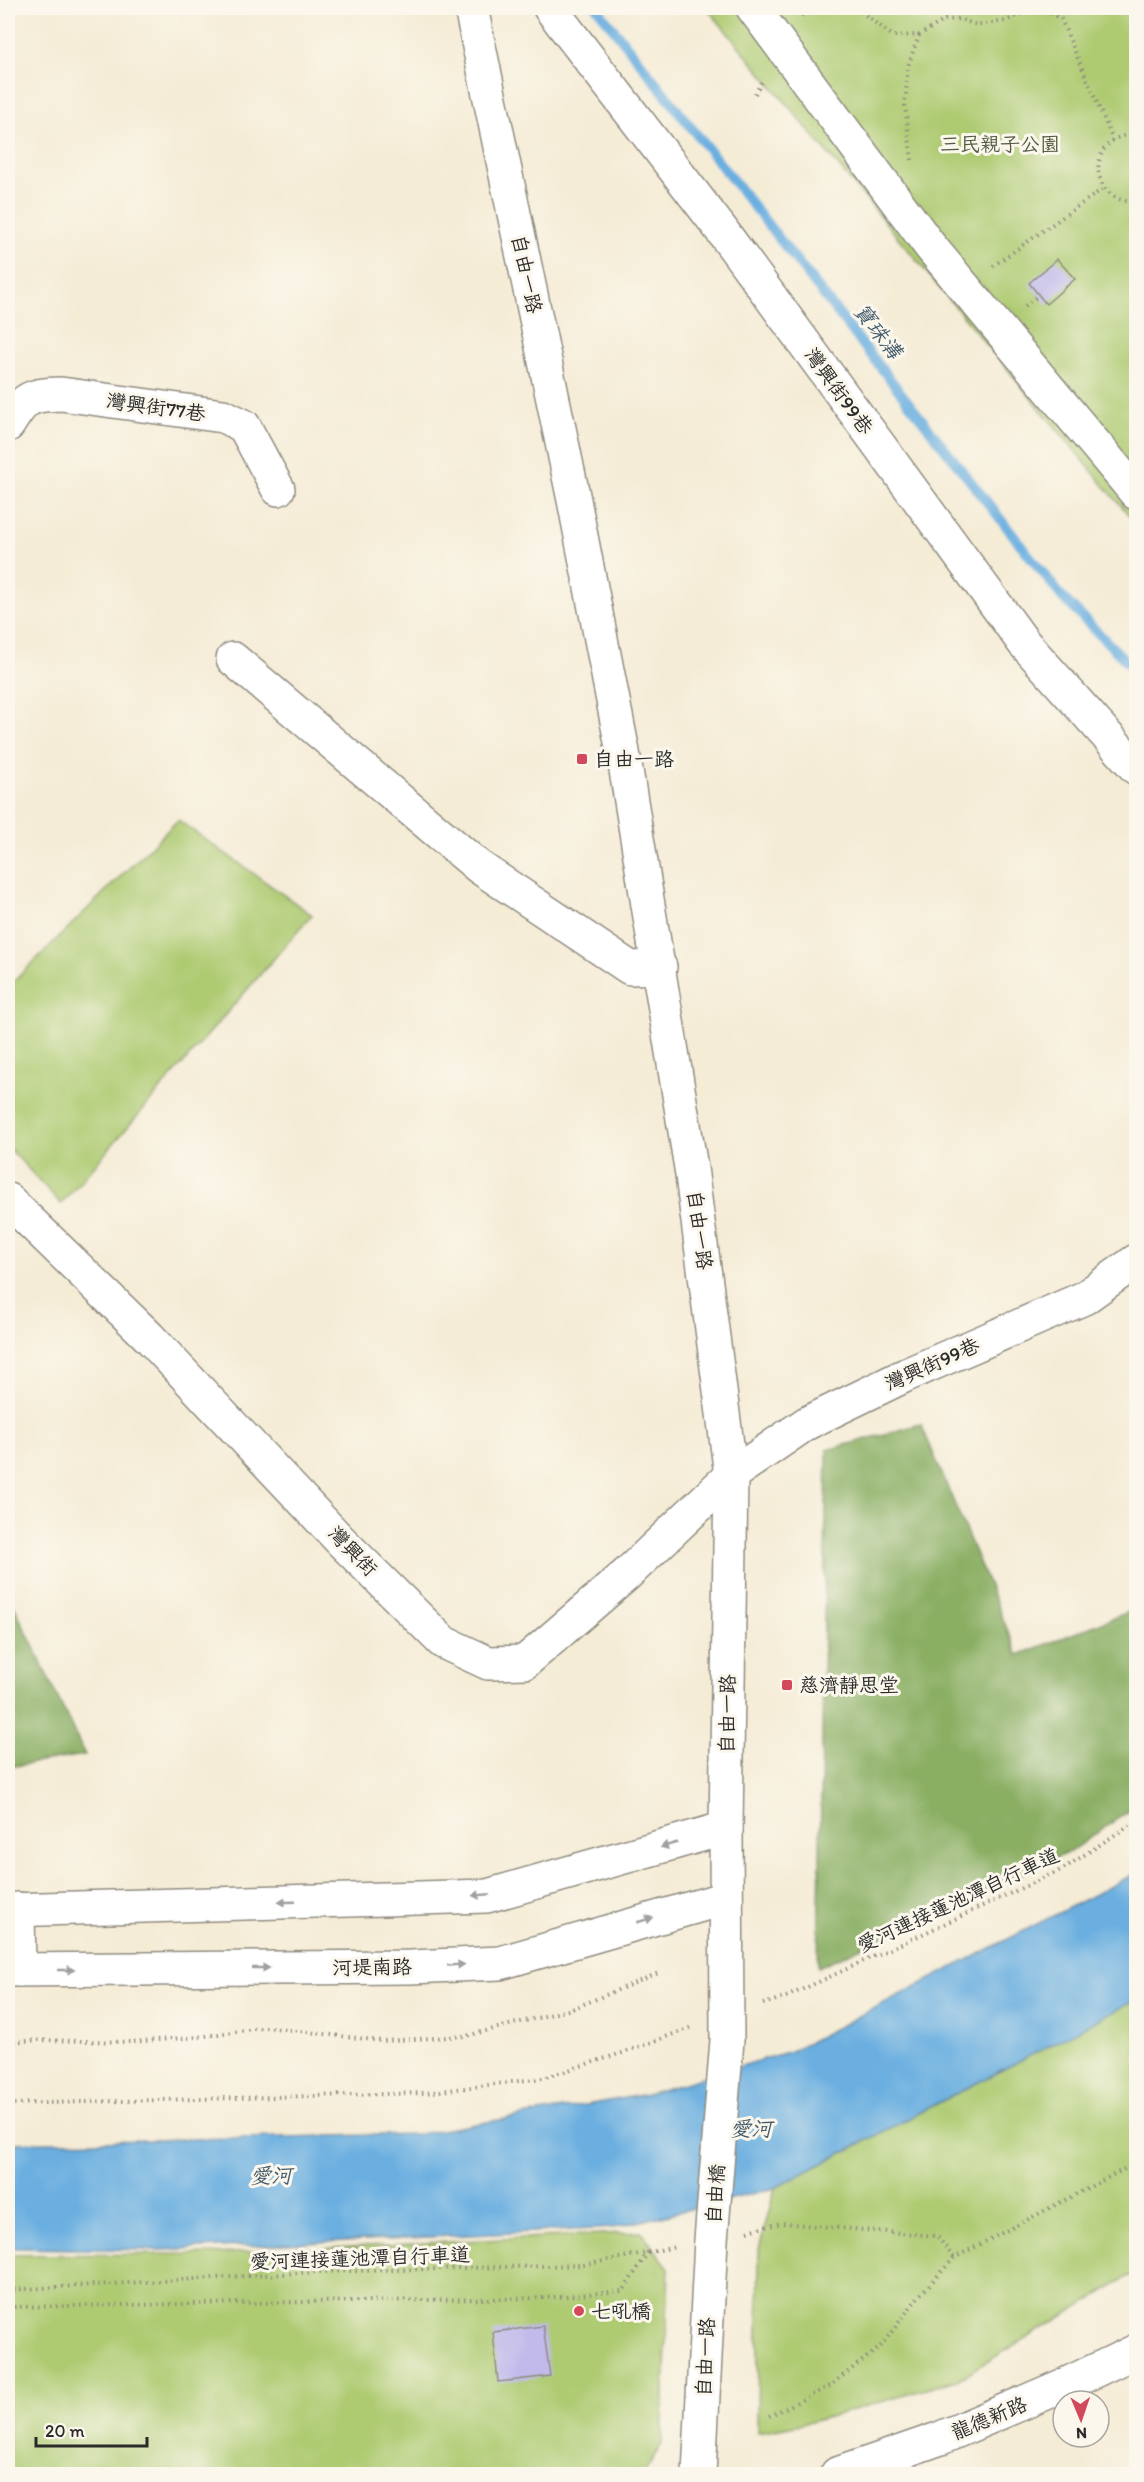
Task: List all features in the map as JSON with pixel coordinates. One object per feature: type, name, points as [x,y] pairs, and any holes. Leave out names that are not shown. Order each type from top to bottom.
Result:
[{"type":"street","name":"自由一路","points":[[471,8],[579,523],[623,752],[660,967],[691,1168],[730,1475],[726,1828],[727,2040]]},
{"type":"street","name":"灣興街99巷","points":[[550,8],[720,228],[1024,643],[1137,768]]},
{"type":"street","points":[[753,8],[930,246],[1137,493]]},
{"type":"street","name":"灣興街77巷","points":[[8,425],[21,404],[38,394],[61,394],[223,416],[244,426],[278,489]]},
{"type":"street","points":[[233,660],[479,867],[630,968],[660,967]]},
{"type":"street","name":"灣興街","points":[[8,1200],[149,1337],[340,1539],[443,1642],[488,1663],[525,1662],[627,1574],[730,1475]]},
{"type":"street","name":"灣興街99巷","points":[[730,1475],[807,1423],[906,1375],[1084,1298],[1137,1261]]},
{"type":"street","points":[[13,1970],[13,1909],[487,1896],[726,1828]]},
{"type":"street","name":"河堤南路","points":[[13,1970],[411,1967],[500,1963],[726,1898]]},
{"type":"street","name":"自由橋","points":[[711,2240],[727,2040]]},
{"type":"street","name":"自由一路","points":[[699,2475],[711,2240]]},
{"type":"street","name":"龍德新路","points":[[837,2475],[941,2438],[1137,2351]]},
{"type":"path","points":[[856,8],[892,36],[920,35],[945,20],[960,19],[977,25],[1006,21],[1037,8],[1061,19],[1113,140]]},
{"type":"path","points":[[916,168],[911,158],[905,106],[908,66],[920,35]]},
{"type":"path","points":[[1137,135],[1123,135],[1113,140],[1105,147],[1098,167],[1099,178],[1104,188],[1123,201],[1137,201]]},
{"type":"path","points":[[985,271],[1104,188]]},
{"type":"path","points":[[1018,312],[1039,295]]},
{"type":"path","name":"愛河連接蓮池潭自行車道","points":[[786,1997],[1063,1869],[1137,1821]]},
{"type":"path","points":[[8,2042],[38,2040],[130,2042],[198,2037],[267,2027],[382,2040],[466,2036],[572,2009],[661,1972]]},
{"type":"path","points":[[8,2104],[425,2093],[543,2078],[657,2040]]},
{"type":"path","points":[[769,2416],[828,2387],[880,2347],[919,2296],[954,2259],[1137,2163]]},
{"type":"path","name":"愛河連接蓮池潭自行車道","points":[[8,2290],[316,2272],[583,2265],[711,2240],[781,2223],[937,2236],[954,2259]]},
{"type":"path","points":[[8,2307],[545,2298],[622,2291],[648,2253]]},
{"type":"green space","name":"三民親子公園","points":[[707,8],[1136,8],[1136,524]]},
{"type":"green space","points":[[178,820],[312,915],[61,1204],[8,1147],[8,987]]},
{"type":"green space","points":[[921,1424],[1018,1655],[1136,1609],[1136,1806],[1069,1852],[818,1967],[827,1450]]},
{"type":"green space","points":[[8,1593],[85,1755],[8,1767]]},
{"type":"green space","points":[[1136,2000],[1136,2272],[957,2380],[811,2422],[757,2432],[759,2249],[775,2188]]},
{"type":"green space","points":[[641,2232],[669,2268],[662,2444],[643,2474],[8,2474],[8,2255],[212,2254]]},
{"type":"water","name":"愛河","points":[[1136,1873],[1136,2000],[775,2188],[613,2228],[160,2250],[8,2248],[8,2143],[419,2134],[648,2094],[791,2051]]},
{"type":"building","points":[[1057,259],[1075,279],[1046,304],[1029,283]]},
{"type":"building","points":[[543,2326],[550,2376],[498,2382],[493,2332]]},
{"type":"waterway","name":"寶珠溝","points":[[597,8],[1062,597],[1136,671]]},
{"type":"place","name":"自由一路","points":[[582,759]]},
{"type":"place","name":"慈濟靜思堂","points":[[787,1685]]},
{"type":"place","name":"七吼橋","points":[[579,2311]]}]
